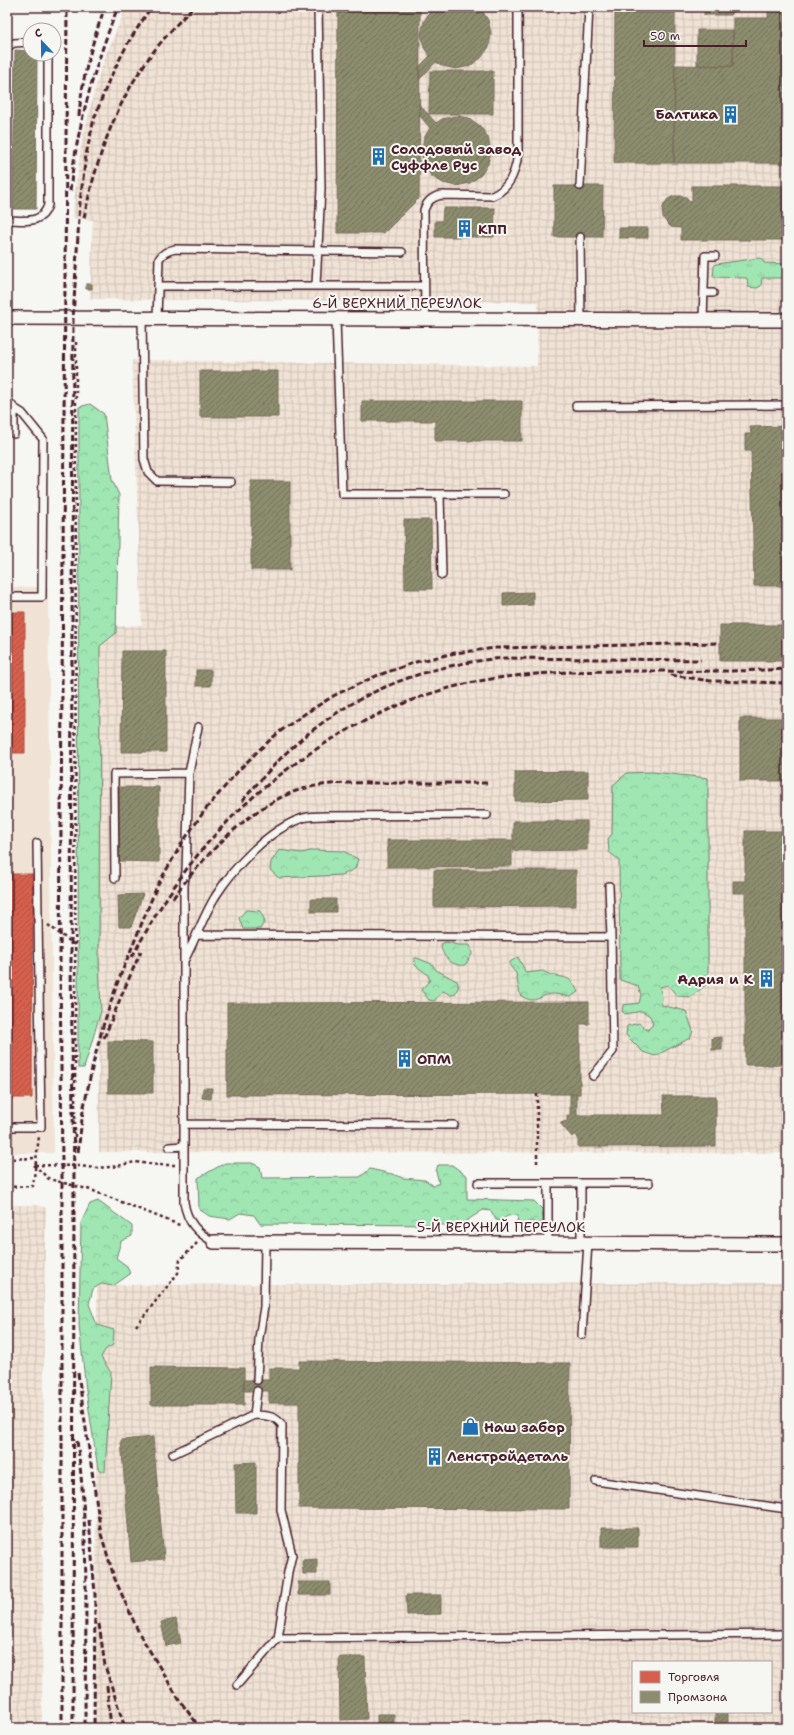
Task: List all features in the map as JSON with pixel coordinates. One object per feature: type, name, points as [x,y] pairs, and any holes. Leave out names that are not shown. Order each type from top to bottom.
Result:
[{"type":"street","name":"6-Й ВЕРХНИЙ ПЕРЕУЛОК","points":[[7,318],[787,320]]},
{"type":"street","name":"5-Й ВЕРХНИЙ ПЕРЕУЛОК","points":[[209,1240],[265,1243],[787,1244]]},
{"type":"lane","points":[[316,285],[320,189],[318,7]]},
{"type":"lane","points":[[425,319],[424,210],[426,204],[434,196],[441,195],[492,196],[505,187],[512,178],[516,167],[518,153],[518,7]]},
{"type":"lane","points":[[580,186],[589,7]]},
{"type":"lane","points":[[7,47],[14,43],[22,42]]},
{"type":"lane","points":[[7,220],[35,220],[46,212],[48,205],[48,62]]},
{"type":"lane","points":[[580,237],[581,320]]},
{"type":"lane","points":[[156,318],[159,259],[162,254],[175,249],[402,252]]},
{"type":"lane","points":[[703,320],[705,256],[715,256]]},
{"type":"lane","points":[[158,286],[424,286]]},
{"type":"lane","points":[[704,293],[713,293]]},
{"type":"lane","points":[[142,318],[144,459],[148,472],[157,480],[231,482]]},
{"type":"lane","points":[[336,319],[342,494],[504,494]]},
{"type":"lane","points":[[7,399],[14,408],[22,413],[43,439],[42,597],[7,597]]},
{"type":"lane","points":[[576,406],[787,405]]},
{"type":"lane","points":[[14,408],[14,434]]},
{"type":"lane","points":[[440,494],[442,575]]},
{"type":"lane","points":[[198,727],[189,773],[186,871],[184,885],[184,1166],[185,1211],[189,1221],[196,1230],[209,1240]]},
{"type":"lane","points":[[115,878],[114,774],[189,773]]},
{"type":"lane","points":[[183,963],[215,898],[229,877],[266,840],[288,824],[305,818],[325,816],[487,815]]},
{"type":"lane","points":[[7,1127],[41,1127],[37,843]]},
{"type":"lane","points":[[593,1076],[613,1051],[609,886]]},
{"type":"lane","points":[[198,935],[611,937]]},
{"type":"lane","points":[[185,1124],[454,1126]]},
{"type":"lane","points":[[169,1147],[184,1146]]},
{"type":"lane","points":[[478,1183],[649,1182]]},
{"type":"lane","points":[[548,1183],[548,1243]]},
{"type":"lane","points":[[581,1183],[585,1243],[582,1334]]},
{"type":"lane","points":[[257,1380],[259,1338],[264,1307],[265,1243]]},
{"type":"lane","points":[[254,1415],[257,1391]]},
{"type":"lane","points":[[173,1454],[254,1415],[271,1416],[278,1420],[282,1425],[281,1510],[292,1555],[278,1638],[237,1684]]},
{"type":"lane","points":[[596,1481],[787,1509]]},
{"type":"lane","points":[[278,1638],[787,1634]]},
{"type":"path","points":[[75,1149],[76,340]]},
{"type":"path","points":[[38,924],[47,924],[75,945]]},
{"type":"path","points":[[537,1094],[537,1162]]},
{"type":"path","points":[[7,1186],[33,1186],[34,1165],[41,1127]]},
{"type":"path","points":[[7,1159],[36,1158]]},
{"type":"path","points":[[34,1165],[80,1166],[94,1168],[112,1167],[135,1162],[184,1166]]},
{"type":"path","points":[[34,1165],[49,1179],[91,1190],[172,1224],[196,1230]]},
{"type":"path","points":[[136,1326],[178,1273],[180,1260],[209,1240]]},
{"type":"shaded area","points":[[125,7],[787,7],[787,1153],[99,1152],[96,628],[142,625],[132,360],[537,366],[538,302],[90,299],[93,220],[72,218],[81,145],[95,88],[104,59],[126,8]]},
{"type":"shaded area","points":[[7,587],[48,587],[54,1153],[7,1153]]},
{"type":"shaded area","points":[[7,1205],[38,1205],[46,1208],[44,1287],[42,1728],[7,1728]]},
{"type":"shaded area","points":[[787,1283],[787,1728],[95,1728],[97,1285]]},
{"type":"green space","points":[[759,258],[762,259],[764,263],[787,264],[787,278],[762,278],[761,286],[757,288],[748,287],[747,278],[713,277],[714,266],[716,264]]},
{"type":"green space","points":[[90,404],[104,414],[112,480],[119,495],[116,633],[100,646],[99,960],[101,1011],[84,1068],[78,1068],[79,407]]},
{"type":"green space","points":[[652,772],[708,778],[708,983],[691,997],[677,996],[668,985],[660,987],[662,998],[661,1005],[686,1011],[693,1031],[690,1038],[655,1056],[643,1052],[626,1035],[627,1026],[639,1023],[648,1030],[653,1024],[650,1016],[642,1011],[625,1014],[622,1011],[623,1005],[639,1003],[641,995],[638,986],[620,980],[619,860],[609,852],[608,839],[612,834],[613,785],[627,773]]},
{"type":"green space","points":[[279,850],[302,853],[314,850],[343,851],[358,859],[355,869],[341,875],[279,878],[270,870],[271,862]]},
{"type":"green space","points":[[246,910],[260,911],[265,921],[260,929],[243,929],[239,918]]},
{"type":"green space","points":[[447,942],[457,945],[470,945],[472,954],[465,965],[456,964],[448,960],[441,948],[441,944]]},
{"type":"green space","points":[[518,957],[526,973],[543,971],[548,974],[567,978],[575,985],[578,992],[570,997],[558,994],[549,994],[535,1000],[531,1000],[520,995],[516,973],[510,966],[510,962]]},
{"type":"green space","points":[[414,958],[432,964],[436,970],[457,981],[459,986],[455,994],[451,995],[443,991],[434,1001],[429,1000],[421,990],[430,980],[428,975],[415,965]]},
{"type":"green space","points":[[225,1163],[252,1163],[260,1167],[262,1178],[360,1177],[370,1169],[403,1178],[425,1180],[434,1186],[439,1183],[436,1171],[438,1165],[452,1165],[467,1176],[467,1199],[534,1201],[542,1209],[543,1221],[537,1225],[531,1221],[523,1225],[517,1222],[518,1215],[507,1216],[502,1221],[496,1220],[491,1211],[483,1210],[460,1225],[260,1224],[254,1215],[240,1213],[230,1219],[209,1216],[199,1209],[198,1178]]},
{"type":"green space","points":[[98,1201],[132,1226],[132,1236],[121,1241],[116,1258],[127,1266],[130,1274],[113,1286],[101,1284],[93,1289],[89,1304],[97,1325],[114,1330],[113,1345],[106,1349],[101,1357],[111,1373],[105,1472],[98,1469],[86,1390],[79,1325],[81,1223],[90,1204]]},
{"type":"building: Торговля","points":[[7,612],[25,612],[25,753],[7,753]]},
{"type":"building: Торговля","points":[[7,874],[33,874],[32,1098],[7,1098]]},
{"type":"building: Промзона","name":"Солодовый завод Суффле Рус","points":[[338,7],[420,7],[419,198],[384,233],[337,233]]},
{"type":"building: Промзона","points":[[435,7],[478,7],[481,9],[488,20],[491,33],[489,47],[481,58],[470,66],[456,69],[443,66],[436,62],[419,80],[419,67],[430,56],[424,48],[421,34],[424,21],[431,10]]},
{"type":"building: Промзона","points":[[615,7],[675,7],[674,163],[614,163]]},
{"type":"building: Промзона","points":[[704,7],[732,7],[731,15],[704,15]]},
{"type":"building: Промзона","name":"Балтика","points":[[768,7],[787,7],[787,163],[674,163],[675,65],[733,66],[733,18],[768,18]]},
{"type":"building: Промзона","points":[[697,30],[733,30],[733,66],[697,65]]},
{"type":"building: Промзона","points":[[15,50],[22,50],[22,62],[37,62],[36,209],[13,209]]},
{"type":"building: Промзона","points":[[430,71],[493,71],[493,114],[429,114]]},
{"type":"building: Промзона","name":"Солодовый завод Суффле Рус","points":[[419,104],[436,123],[442,119],[456,116],[469,118],[480,126],[488,137],[491,151],[488,164],[481,175],[470,183],[456,186],[443,183],[431,176],[424,165],[421,151],[424,138],[430,128],[420,116]]},
{"type":"building: Промзона","points":[[554,186],[603,186],[602,237],[554,237]]},
{"type":"building: Промзона","points":[[692,186],[787,186],[787,240],[681,240],[681,228],[671,227],[663,217],[662,211],[664,204],[668,199],[674,196],[686,197],[692,203]]},
{"type":"building: Промзона","name":"КПП","points":[[443,208],[495,208],[494,237],[435,237],[435,221],[442,221]]},
{"type":"building: Промзона","points":[[619,228],[648,228],[648,238],[619,238]]},
{"type":"building: Промзона","points":[[86,284],[92,284],[92,289],[86,289]]},
{"type":"building: Промзона","points":[[200,371],[278,371],[278,417],[200,417]]},
{"type":"building: Промзона","points":[[362,401],[522,401],[522,441],[435,441],[435,421],[362,421]]},
{"type":"building: Промзона","points":[[787,426],[787,586],[754,586],[751,451],[745,451],[745,434],[751,434],[750,427]]},
{"type":"building: Промзона","points":[[251,481],[290,481],[290,570],[251,570]]},
{"type":"building: Промзона","points":[[404,520],[431,520],[432,589],[405,589]]},
{"type":"building: Промзона","points":[[533,592],[533,605],[503,606],[503,593]]},
{"type":"building: Промзона","points":[[720,625],[787,625],[787,661],[720,661]]},
{"type":"building: Промзона","points":[[122,651],[166,651],[166,752],[121,752]]},
{"type":"building: Промзона","points":[[196,670],[211,670],[211,686],[196,686]]},
{"type":"building: Промзона","points":[[740,718],[787,718],[787,781],[740,781]]},
{"type":"building: Промзона","points":[[588,771],[588,800],[515,801],[515,772]]},
{"type":"building: Промзона","points":[[119,787],[159,787],[159,862],[118,861]]},
{"type":"building: Промзона","points":[[513,821],[587,821],[587,850],[513,851]]},
{"type":"building: Промзона","name":"Адрия и К","points":[[745,831],[787,831],[787,1065],[745,1065],[745,893],[733,893],[733,881],[745,881]]},
{"type":"building: Промзона","points":[[387,840],[512,840],[512,866],[387,867]]},
{"type":"building: Промзона","points":[[434,870],[576,870],[576,906],[434,907]]},
{"type":"building: Промзона","points":[[143,894],[131,927],[119,927],[118,895]]},
{"type":"building: Промзона","points":[[311,899],[336,899],[336,912],[311,912]]},
{"type":"building: Промзона","name":"ОПМ","points":[[589,1002],[589,1024],[580,1024],[580,1094],[227,1095],[227,1003]]},
{"type":"building: Промзона","points":[[722,1037],[722,1050],[712,1050],[712,1038]]},
{"type":"building: Промзона","points":[[108,1041],[153,1042],[153,1093],[108,1093]]},
{"type":"building: Промзона","points":[[203,1088],[212,1088],[211,1099],[202,1098]]},
{"type":"building: Промзона","points":[[570,1094],[577,1094],[577,1115],[664,1115],[663,1096],[716,1096],[716,1146],[578,1147],[578,1138],[575,1134],[572,1137],[560,1123],[567,1121],[567,1115],[570,1115]]},
{"type":"building: Промзона","name":"Ленстройдеталь","points":[[299,1361],[570,1363],[569,1509],[299,1508],[299,1403],[269,1403],[269,1391],[244,1391],[244,1380],[269,1380],[269,1368],[299,1368]]},
{"type":"building: Промзона","points":[[151,1367],[244,1368],[244,1405],[151,1405]]},
{"type":"building: Промзона","points":[[782,1369],[787,1369],[787,1388],[782,1388]]},
{"type":"building: Промзона","points":[[153,1437],[164,1559],[131,1562],[121,1440]]},
{"type":"building: Промзона","points":[[256,1462],[256,1513],[236,1513],[235,1463]]},
{"type":"building: Промзона","points":[[601,1528],[638,1528],[638,1547],[601,1547]]},
{"type":"building: Промзона","points":[[317,1559],[317,1574],[303,1574],[302,1560]]},
{"type":"building: Промзона","points":[[298,1582],[330,1582],[330,1595],[298,1595]]},
{"type":"building: Промзона","points":[[406,1595],[441,1595],[441,1614],[407,1615]]},
{"type":"building: Промзона","points":[[176,1619],[181,1643],[166,1646],[161,1622]]},
{"type":"building: Промзона","points":[[339,1657],[365,1657],[367,1719],[340,1720]]},
{"type":"building: Промзона","points":[[715,1713],[728,1713],[728,1722],[715,1722]]},
{"type":"building: Промзона","points":[[377,1714],[394,1714],[394,1728],[377,1728]]},
{"type":"railway","points":[[62,1728],[62,1165],[60,964],[67,7]]},
{"type":"railway","points":[[79,116],[82,88],[88,60],[105,7]]},
{"type":"railway","points":[[70,191],[82,120],[101,52],[118,7]]},
{"type":"railway","points":[[73,1728],[74,1180],[71,965],[73,318],[80,202],[86,155],[94,119],[109,80],[128,43],[151,7]]},
{"type":"railway","points":[[84,218],[99,159],[113,121],[131,85],[153,52],[193,7]]},
{"type":"railway","points":[[78,1152],[83,1111],[103,1026],[117,984],[157,886],[182,843],[205,810],[239,770],[279,732],[335,695],[376,676],[416,662],[455,653],[496,648],[718,643]]},
{"type":"railway","points":[[242,801],[268,771],[309,733],[334,715],[359,700],[386,686],[414,676],[443,668],[504,658],[701,660]]},
{"type":"railway","points":[[132,957],[159,909],[190,864],[242,807],[273,780],[307,755],[342,733],[380,714],[419,698],[458,686],[498,678],[554,673],[610,671],[729,671],[787,669]]},
{"type":"railway","points":[[671,675],[711,681],[787,683]]},
{"type":"railway","points":[[173,898],[198,867],[227,836],[261,809],[296,791],[341,783],[487,783]]},
{"type":"railway","points":[[104,1038],[141,951]]},
{"type":"railway","points":[[78,1373],[101,1534],[114,1577],[139,1633],[180,1701],[200,1728]]},
{"type":"railway","points":[[77,1441],[84,1513],[86,1584],[85,1728]]},
{"type":"railway","points":[[89,1520],[95,1594],[94,1728]]},
{"type":"railway","points":[[99,1624],[105,1666],[125,1728]]},
{"type":"railway","points":[[107,1686],[111,1728]]},
{"type":"place","name":"Балтика","points":[[731,114]]},
{"type":"place","name":"Солодовый завод Суффле Рус","points":[[378,157]]},
{"type":"place","name":"КПП","points":[[465,229]]},
{"type":"place","name":"Адрия и К","points":[[766,979]]},
{"type":"place","name":"ОПМ","points":[[404,1059]]},
{"type":"place","name":"Наш забор","points":[[471,1427]]},
{"type":"place","name":"Ленстройдеталь","points":[[434,1456]]}]
